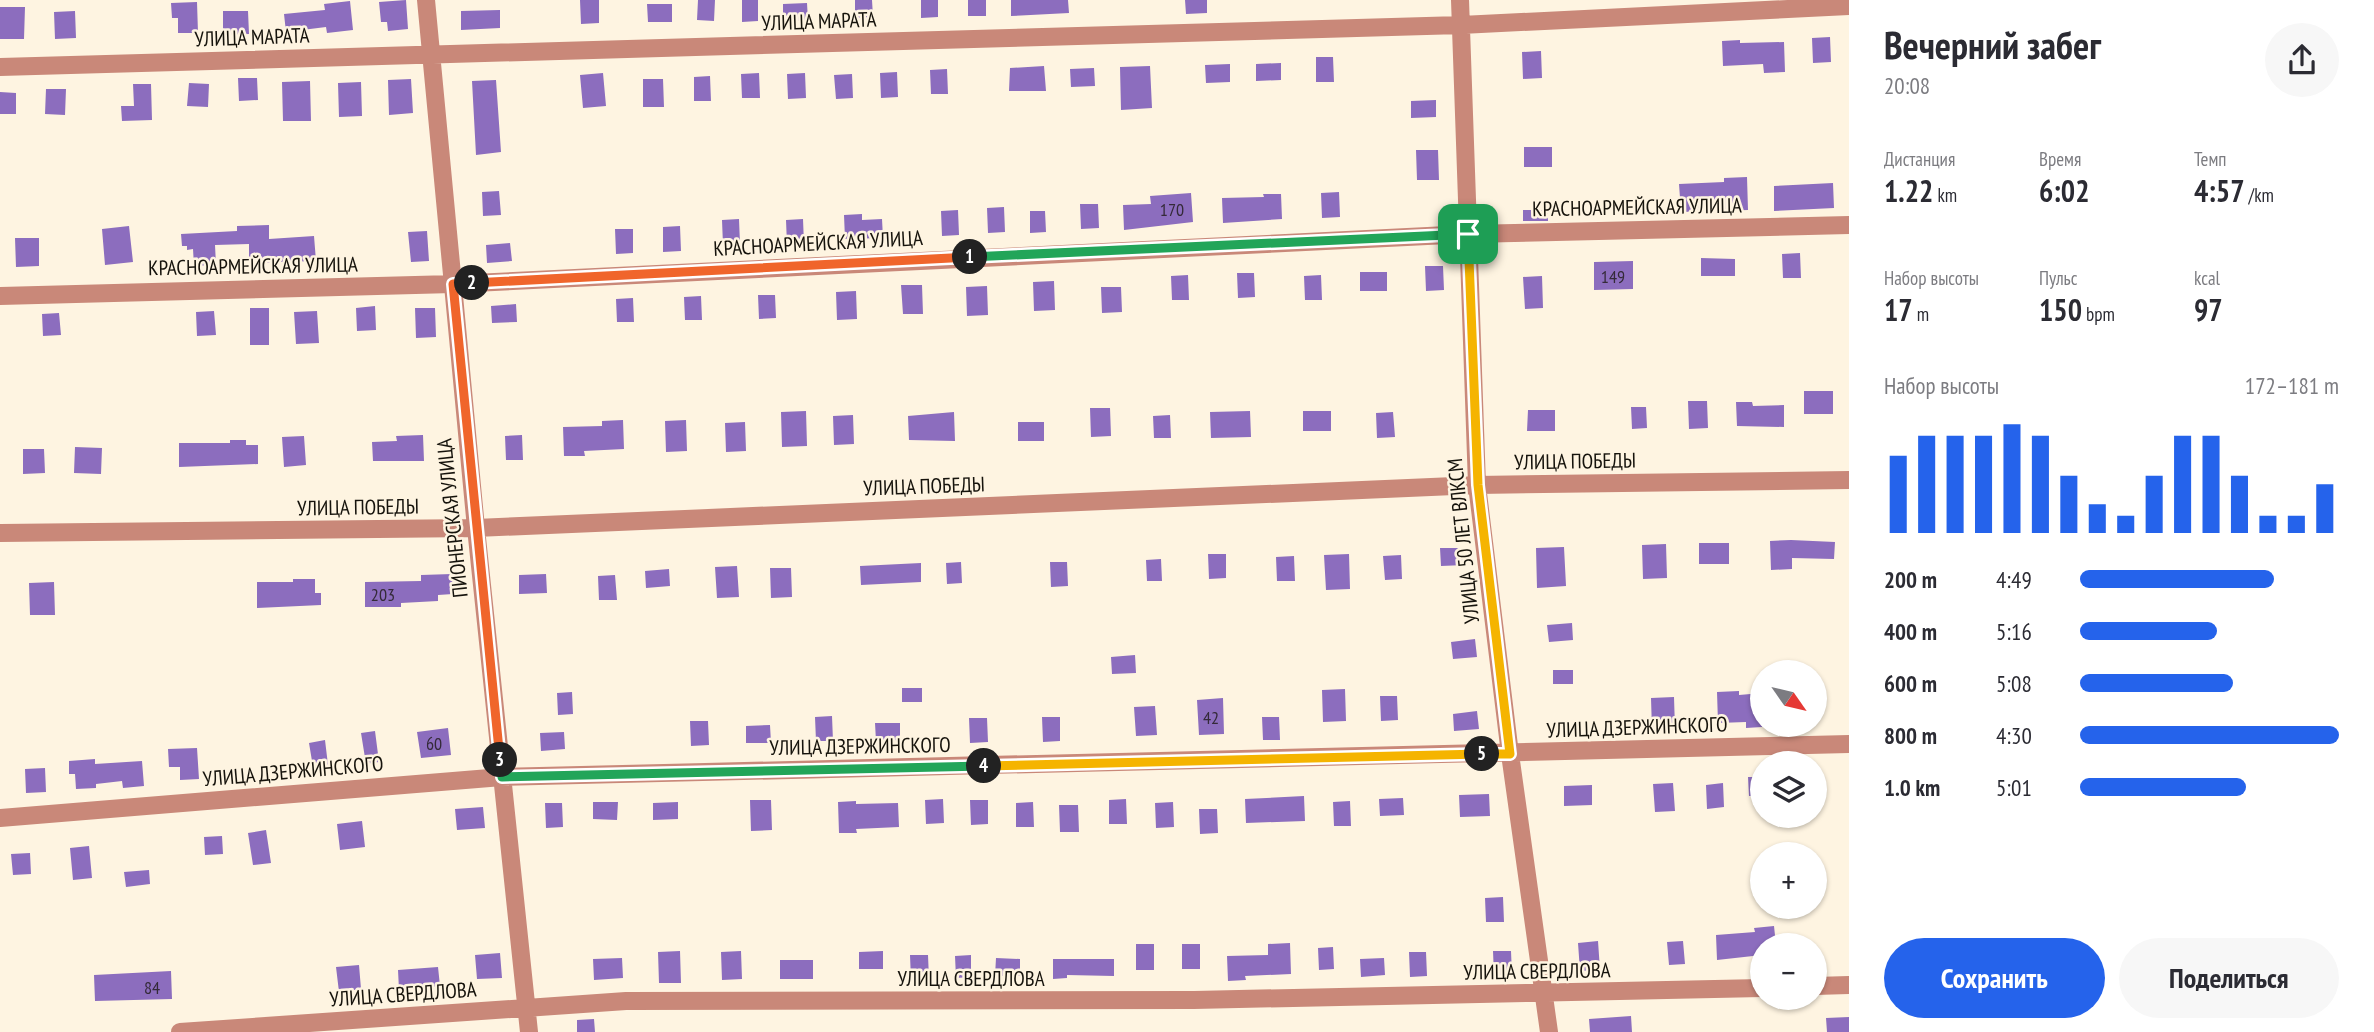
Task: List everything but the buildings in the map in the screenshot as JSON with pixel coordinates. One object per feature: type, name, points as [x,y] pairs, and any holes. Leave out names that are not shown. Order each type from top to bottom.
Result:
[{"type":"street","name":"ПИОНЕРСКАЯ УЛИЦА","points":[[426,0],[476,528],[529,1032]]},
{"type":"street","name":"УЛИЦА 50 ЛЕТ ВЛКСМ","points":[[1460,0],[1478,485],[1510,754],[1546,994],[1549,1032]]},
{"type":"street","name":"УЛИЦА МАРАТА","points":[[0,66],[1461,25],[1849,6]]},
{"type":"street","name":"КРАСНОАРМЕЙСКАЯ УЛИЦА","points":[[0,296],[453,284],[1468,234],[1849,225]]},
{"type":"street","name":"УЛИЦА ПОБЕДЫ","points":[[0,533],[476,528],[1478,485],[1849,480]]},
{"type":"street","name":"УЛИЦА ДЗЕРЖИНСКОГО","points":[[0,818],[502,777],[1849,744]]},
{"type":"street","points":[[1827,986],[1849,985]]},
{"type":"street","name":"УЛИЦА СВЕРДЛОВА","points":[[180,1032],[626,1001],[1194,1000],[1750,988]]},
{"type":"route","points":[[1468,234],[1478,485],[1510,754],[502,777],[453,284],[1468,234]]}]
